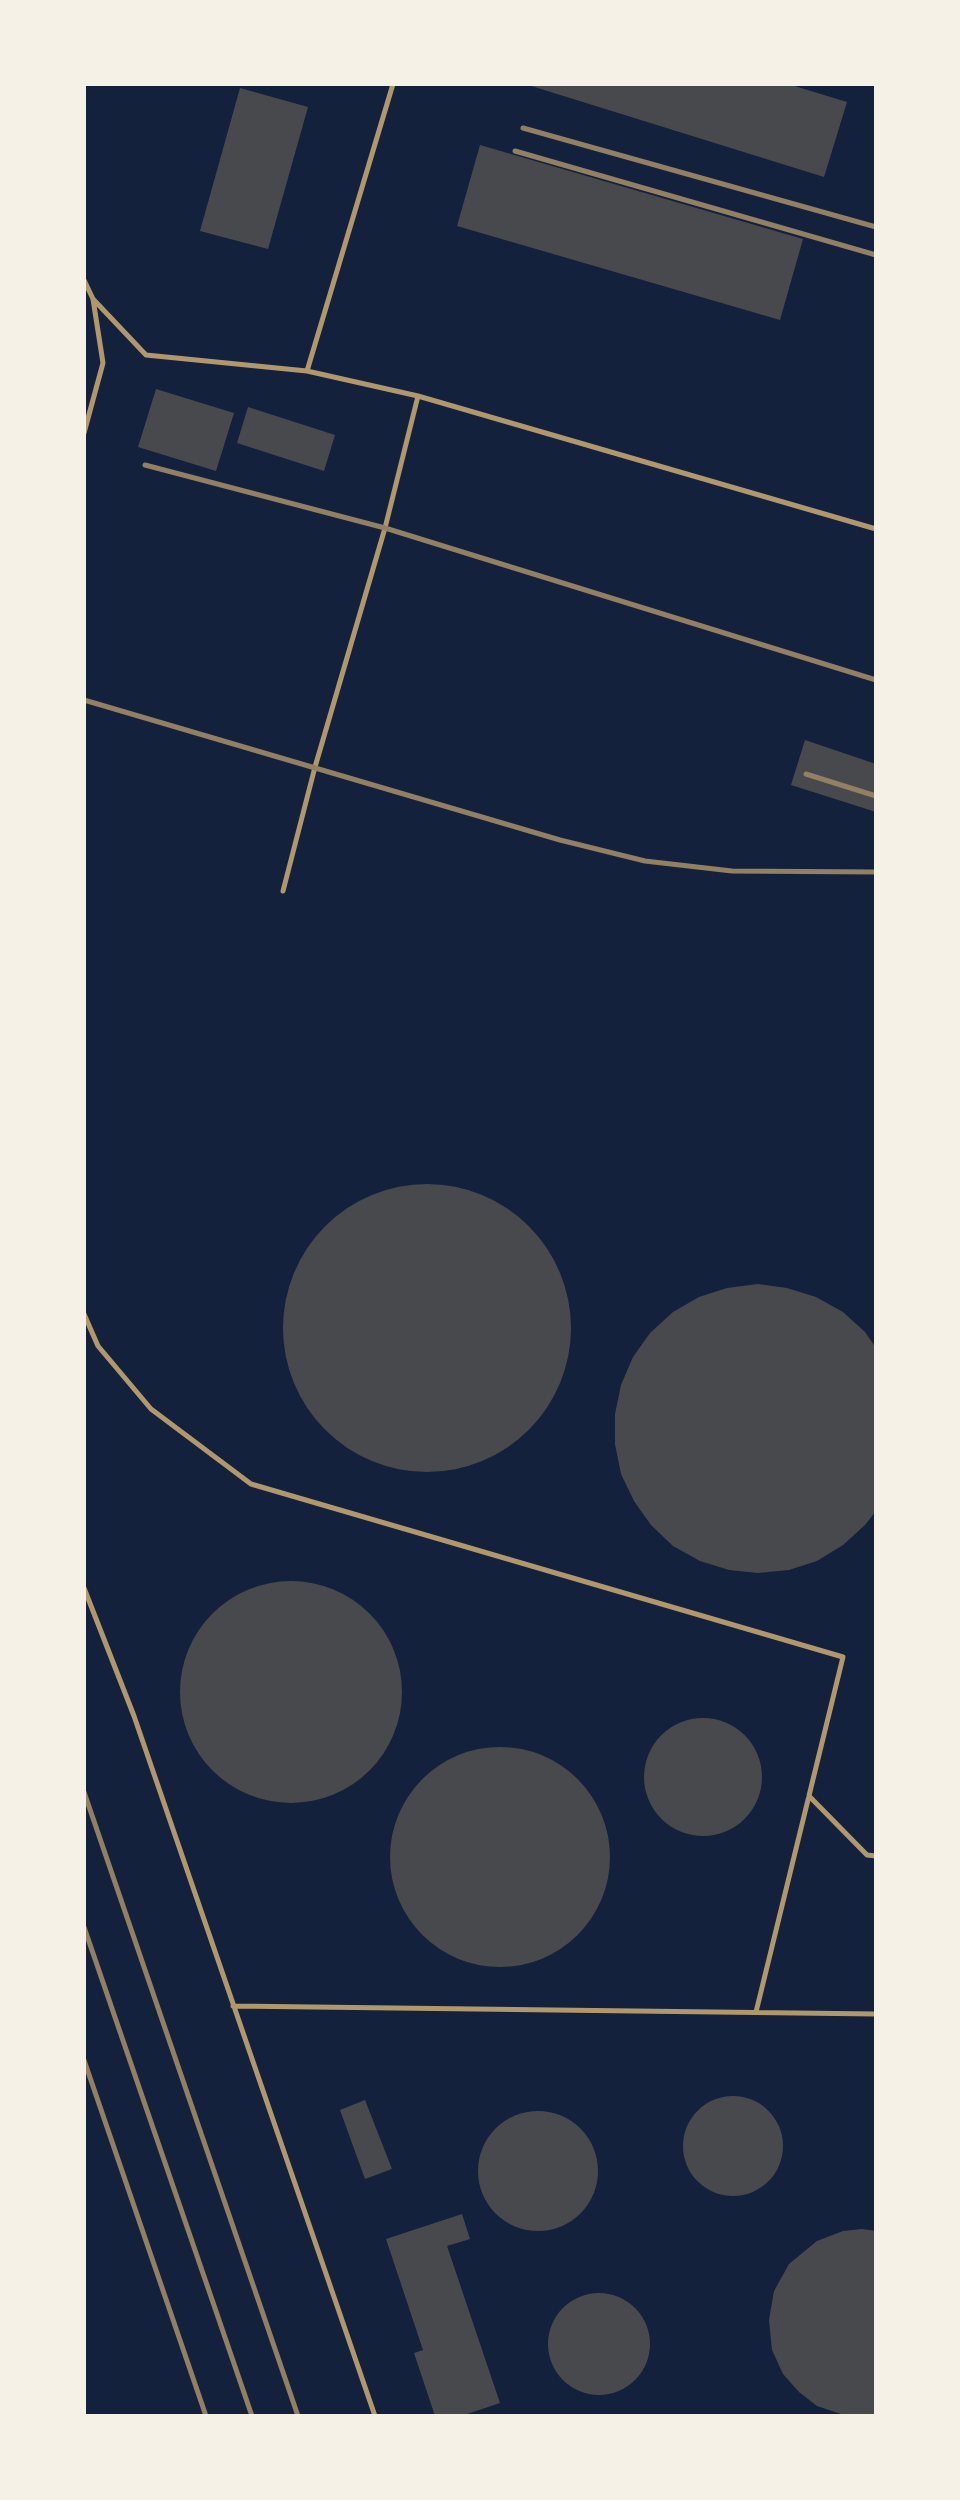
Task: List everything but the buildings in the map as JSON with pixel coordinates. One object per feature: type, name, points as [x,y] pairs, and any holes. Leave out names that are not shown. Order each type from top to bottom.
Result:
[{"type":"lane","points":[[307,371],[393,84]]},
{"type":"lane","points":[[84,280],[93,299],[103,363],[84,433]]},
{"type":"lane","points":[[93,299],[146,355],[307,371],[418,396],[876,529]]},
{"type":"lane","points":[[283,891],[315,767],[385,528],[418,396]]},
{"type":"lane","points":[[84,1314],[98,1346],[151,1409],[251,1484],[843,1657],[756,2012]]},
{"type":"lane","points":[[84,1588],[134,1716],[375,2416]]},
{"type":"lane","points":[[809,1796],[867,1855],[876,1856]]},
{"type":"lane","points":[[233,2006],[876,2014]]},
{"type":"railway","points":[[523,128],[876,227]]},
{"type":"railway","points":[[515,151],[876,255]]},
{"type":"railway","points":[[145,465],[385,528],[876,680]]},
{"type":"railway","points":[[84,700],[560,840],[645,861],[732,871],[876,872]]},
{"type":"railway","points":[[806,774],[876,796]]},
{"type":"railway","points":[[84,1792],[298,2416]]},
{"type":"railway","points":[[84,1927],[252,2416]]},
{"type":"railway","points":[[84,2060],[206,2416]]}]
